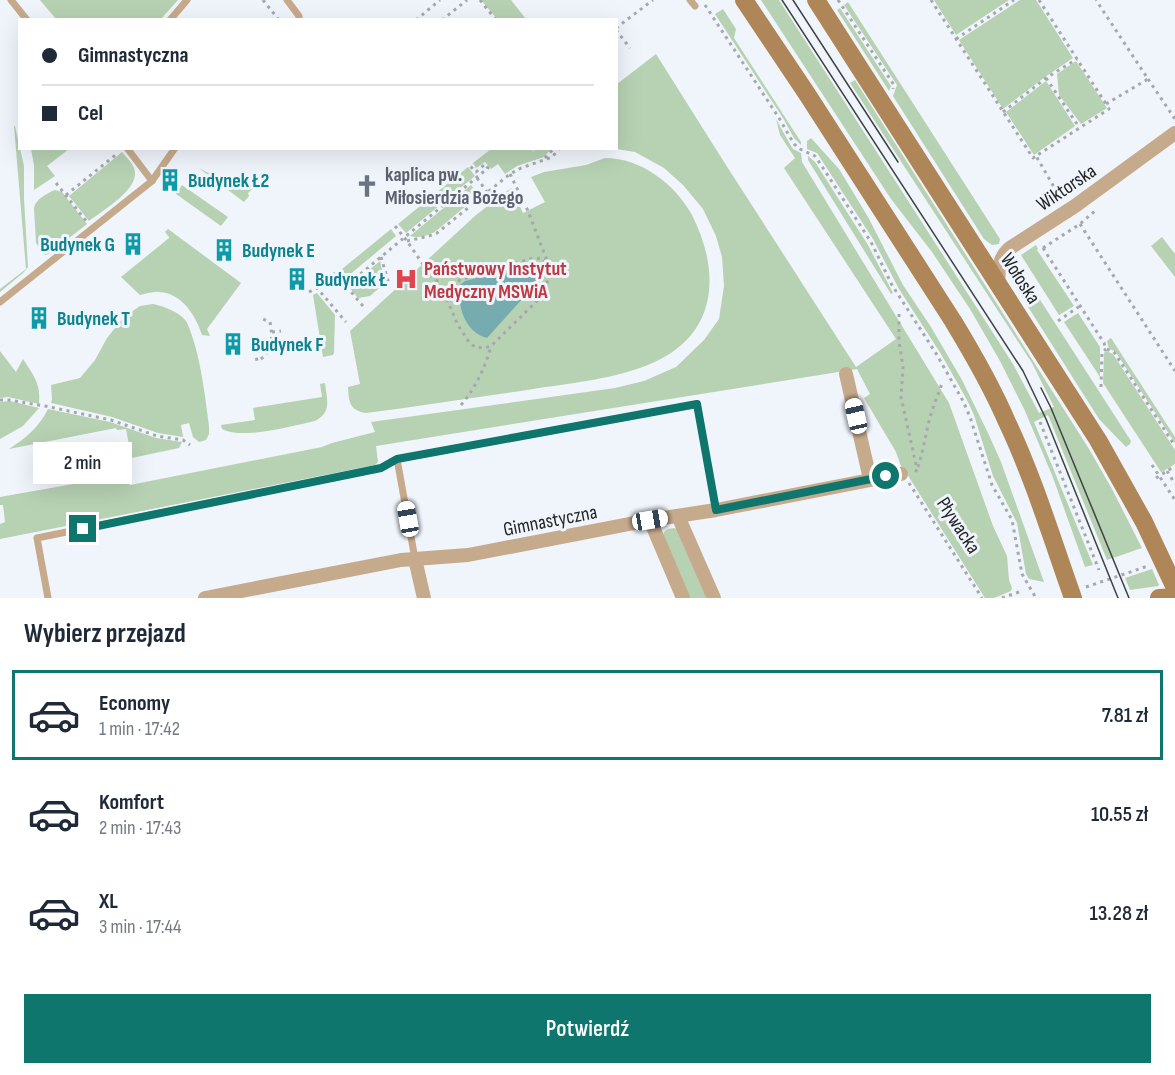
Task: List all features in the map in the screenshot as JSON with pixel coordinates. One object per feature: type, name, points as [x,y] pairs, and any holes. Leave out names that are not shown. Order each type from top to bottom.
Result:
[{"type":"main road","points":[[744,0],[807,94],[970,350],[1020,452],[1073,598]]},
{"type":"main road","name":"Wołoska","points":[[816,0],[1098,440],[1144,522],[1175,588]]},
{"type":"main road","points":[[1159,598],[1175,597]]},
{"type":"street","name":"Wiktorska","points":[[998,284],[999,263],[1003,254],[1010,248],[1075,206],[1175,133]]},
{"type":"street","points":[[846,374],[870,479]]},
{"type":"street","name":"Gimnastyczna","points":[[205,598],[267,592],[401,560],[468,555],[650,520],[716,510],[870,479],[904,477]]},
{"type":"street","points":[[678,516],[714,598]]},
{"type":"street","points":[[650,520],[683,598]]},
{"type":"street","points":[[414,559],[424,598]]},
{"type":"lane","points":[[11,0],[25,18]]},
{"type":"lane","points":[[172,18],[187,0]]},
{"type":"lane","points":[[287,0],[298,18]]},
{"type":"lane","points":[[127,150],[152,181]]},
{"type":"lane","points":[[0,302],[152,181],[174,150]]},
{"type":"lane","points":[[48,598],[37,538],[381,468],[397,459],[697,404],[716,510]]},
{"type":"lane","points":[[397,459],[414,559]]},
{"type":"path","points":[[263,0],[277,18]]},
{"type":"path","points":[[418,18],[440,0]]},
{"type":"path","points":[[444,18],[467,0]]},
{"type":"path","points":[[480,0],[494,18]]},
{"type":"path","points":[[618,27],[653,0]]},
{"type":"path","points":[[704,0],[705,6],[794,144],[815,156],[823,168],[871,242],[892,285],[952,380],[970,417],[993,485],[1012,520],[1022,574],[1036,598]]},
{"type":"path","points":[[838,0],[894,85]]},
{"type":"path","points":[[931,0],[1033,158],[1109,109],[1039,0]]},
{"type":"path","points":[[956,39],[1014,0]]},
{"type":"path","points":[[1096,0],[1175,119]]},
{"type":"path","points":[[618,32],[630,48]]},
{"type":"path","points":[[1003,112],[1046,78],[1077,58]]},
{"type":"path","points":[[1046,78],[1079,127]]},
{"type":"path","points":[[1106,104],[1148,79]]},
{"type":"path","points":[[66,195],[122,150]]},
{"type":"path","points":[[544,160],[552,150]]},
{"type":"path","points":[[405,239],[437,233],[510,174],[552,157],[558,150]]},
{"type":"path","points":[[1036,156],[1062,201]]},
{"type":"path","points":[[363,306],[346,286],[488,168],[485,164],[476,172],[470,165]]},
{"type":"path","points":[[394,226],[441,286],[458,325],[470,342],[475,347],[491,346],[541,297],[547,284],[548,264],[528,211],[510,174]]},
{"type":"path","points":[[477,178],[487,192]]},
{"type":"path","points":[[56,183],[92,228]]},
{"type":"path","points":[[1080,224],[1175,370]]},
{"type":"path","points":[[1043,248],[1106,349]]},
{"type":"path","points":[[381,257],[389,284]]},
{"type":"path","points":[[448,302],[455,291],[455,284],[460,280],[530,259],[542,258],[548,264]]},
{"type":"path","points":[[318,289],[335,273]]},
{"type":"path","points":[[309,292],[318,289],[332,278],[336,282]]},
{"type":"path","points":[[318,289],[346,322]]},
{"type":"path","points":[[1058,321],[1080,306]]},
{"type":"path","points":[[899,314],[899,341],[903,367],[901,397],[917,469]]},
{"type":"path","points":[[254,343],[257,361],[269,352],[272,332],[270,322],[263,319]]},
{"type":"path","points":[[272,332],[281,331]]},
{"type":"path","points":[[461,405],[475,387],[486,364],[491,346]]},
{"type":"path","points":[[1101,387],[1102,352],[1106,349]]},
{"type":"path","points":[[1106,349],[1114,352],[1175,446]]},
{"type":"path","points":[[904,477],[915,473],[917,469],[942,383]]},
{"type":"path","points":[[0,400],[45,406],[111,420],[157,436],[183,440],[190,445]]},
{"type":"path","points":[[1040,422],[1099,570]]},
{"type":"path","points":[[1152,465],[1175,500]]},
{"type":"path","points":[[1158,477],[1175,466]]},
{"type":"path","points":[[1167,471],[1175,484]]},
{"type":"path","name":"Pływacka","points":[[904,477],[982,598]]},
{"type":"path","points":[[1089,586],[1152,565]]},
{"type":"path","points":[[1002,598],[1019,592]]},
{"type":"green space","points":[[40,0],[178,0],[162,18],[55,18]]},
{"type":"green space","points":[[481,0],[511,0],[525,18],[496,18]]},
{"type":"green space","points":[[761,0],[779,0],[1013,364],[1039,413],[1054,407],[1032,363],[850,83],[855,80],[1089,449],[1142,548],[1107,560],[1048,415],[1034,422],[1093,565],[1085,567],[1052,475],[1025,411],[1000,361],[970,309],[932,252],[891,199]]},
{"type":"green space","points":[[934,0],[1009,0],[956,35]]},
{"type":"green space","points":[[1020,0],[1036,0],[1073,58],[1003,109],[959,40]]},
{"type":"green space","points":[[848,2],[1000,239],[999,244],[992,245],[984,239],[893,96],[897,85],[844,5]]},
{"type":"green space","points":[[840,8],[891,86],[889,91],[837,10]]},
{"type":"green space","points":[[723,9],[736,29],[734,38],[801,145],[794,138],[715,14]]},
{"type":"green space","points":[[656,54],[856,367],[896,339],[784,168],[795,158],[780,135],[776,119],[793,149],[801,153],[802,162],[949,403],[993,526],[1007,556],[1011,591],[994,598],[985,598],[902,469],[896,452],[864,398],[870,394],[857,369],[376,446],[378,462],[375,465],[0,539],[0,524],[5,522],[0,497],[124,475],[130,485],[322,447],[375,432],[371,422],[615,388],[644,381],[676,367],[704,340],[719,319],[724,286],[722,257],[716,236],[703,209],[683,185],[664,168],[635,152],[618,149],[618,83]]},
{"type":"green space","points":[[1076,61],[1107,108],[1081,124],[1059,95],[1057,74]]},
{"type":"green space","points":[[1046,81],[1075,126],[1034,155],[1006,112]]},
{"type":"green space","points":[[14,126],[18,150],[20,150],[24,166],[28,267],[23,273],[0,292],[0,289],[26,269]]},
{"type":"green space","points":[[811,138],[839,169],[868,217],[903,285],[962,380],[1001,462],[1044,582],[1029,579],[1026,574],[1017,523],[993,476],[967,400],[941,354],[899,289],[873,239],[817,153],[807,149],[807,141]]},
{"type":"green space","points":[[31,150],[68,150],[47,166],[55,176],[34,190]]},
{"type":"green space","points":[[490,150],[550,150],[544,157],[517,166],[505,174],[498,164],[491,169],[485,162],[476,168],[473,163]]},
{"type":"green space","points":[[122,152],[134,168],[135,176],[132,183],[120,198],[89,221],[69,196]]},
{"type":"green space","points":[[808,156],[815,162],[868,245],[893,293],[891,294],[808,160]]},
{"type":"green space","points":[[605,158],[631,163],[656,175],[676,193],[697,225],[709,266],[708,298],[698,324],[682,344],[661,359],[636,370],[608,377],[366,413],[353,407],[348,387],[360,384],[350,331],[476,215],[511,188],[523,213],[545,202],[531,177],[544,172],[586,165]]},
{"type":"green space","points":[[468,167],[475,176],[406,233],[398,224]]},
{"type":"green space","points":[[199,168],[238,189],[253,178],[259,183],[248,193],[249,196],[244,202]]},
{"type":"green space","points":[[182,185],[228,217],[221,226],[176,194]]},
{"type":"green space","points":[[471,185],[479,195],[436,231],[423,236],[410,236]]},
{"type":"green space","points":[[55,190],[62,192],[87,224],[46,255],[36,243],[34,208],[39,200]]},
{"type":"green space","points":[[168,229],[241,283],[207,329],[210,336],[202,335],[192,313],[175,296],[157,292],[140,295],[121,277],[169,238],[165,232]]},
{"type":"green space","points":[[391,229],[396,236],[342,281],[336,274]]},
{"type":"green space","points":[[1162,237],[1175,254],[1175,277],[1151,246]]},
{"type":"green space","points":[[1036,245],[1074,306],[1059,315],[1021,255]]},
{"type":"green space","points":[[1008,258],[1015,261],[1131,441],[1126,447],[1099,419],[1008,275],[1005,268]]},
{"type":"green space","points":[[380,261],[385,283],[370,296],[358,298],[349,287]]},
{"type":"green space","points":[[317,293],[335,315],[334,353],[323,357],[313,295]]},
{"type":"green space","points":[[153,304],[175,312],[186,321],[189,327],[199,360],[205,393],[209,426],[206,440],[199,442],[193,437],[189,423],[181,425],[183,437],[158,433],[112,417],[51,403],[51,385],[80,378],[124,317],[140,306]]},
{"type":"green space","points":[[1078,313],[1100,347],[1100,377],[1064,322]]},
{"type":"green space","points":[[1111,338],[1175,437],[1175,443],[1115,351],[1109,349],[1107,341]]},
{"type":"green space","points":[[0,351],[16,372],[23,359],[38,385],[39,404],[8,397],[0,398]]},
{"type":"green space","points":[[1106,351],[1113,354],[1175,450],[1175,464],[1162,472],[1103,383],[1104,353]]},
{"type":"green space","points":[[325,383],[326,410],[315,421],[255,433],[231,432],[222,429],[221,425],[255,420],[253,408],[322,397],[320,384]]},
{"type":"green space","points":[[10,401],[39,408],[23,426],[0,439],[0,402]]},
{"type":"green space","points":[[48,409],[110,422],[156,438],[182,442],[179,448],[122,460],[122,457],[131,455],[126,429],[117,430],[116,428],[9,449],[32,432]]},
{"type":"green space","points":[[674,528],[682,531],[710,598],[688,598],[663,539],[664,532]]},
{"type":"green space","points":[[1152,569],[1158,586],[1130,590],[1125,578]]},
{"type":"water","points":[[541,263],[544,268],[543,276],[487,338],[473,330],[461,310],[460,285],[465,281]]},
{"type":"tram line","points":[[782,0],[1023,371],[1046,419],[1118,598]]},
{"type":"tram line","points":[[793,0],[898,162]]},
{"type":"tram line","points":[[1041,388],[1129,598]]},
{"type":"place","name":"Budynek Ł2","points":[[170,180]]},
{"type":"place","name":"kaplica pw. Miłosierdzia Bożego","points":[[367,186]]},
{"type":"place","name":"Budynek G","points":[[133,244]]},
{"type":"place","name":"Budynek E","points":[[224,250]]},
{"type":"place","name":"Budynek Ł","points":[[297,279]]},
{"type":"place","name":"Państwowy Instytut Medyczny MSWiA","points":[[406,279]]},
{"type":"place","name":"Budynek T","points":[[39,318]]},
{"type":"place","name":"Budynek F","points":[[233,344]]},
{"type":"route","points":[[83,529],[381,468],[397,459],[697,404],[716,510],[886,476]]}]
